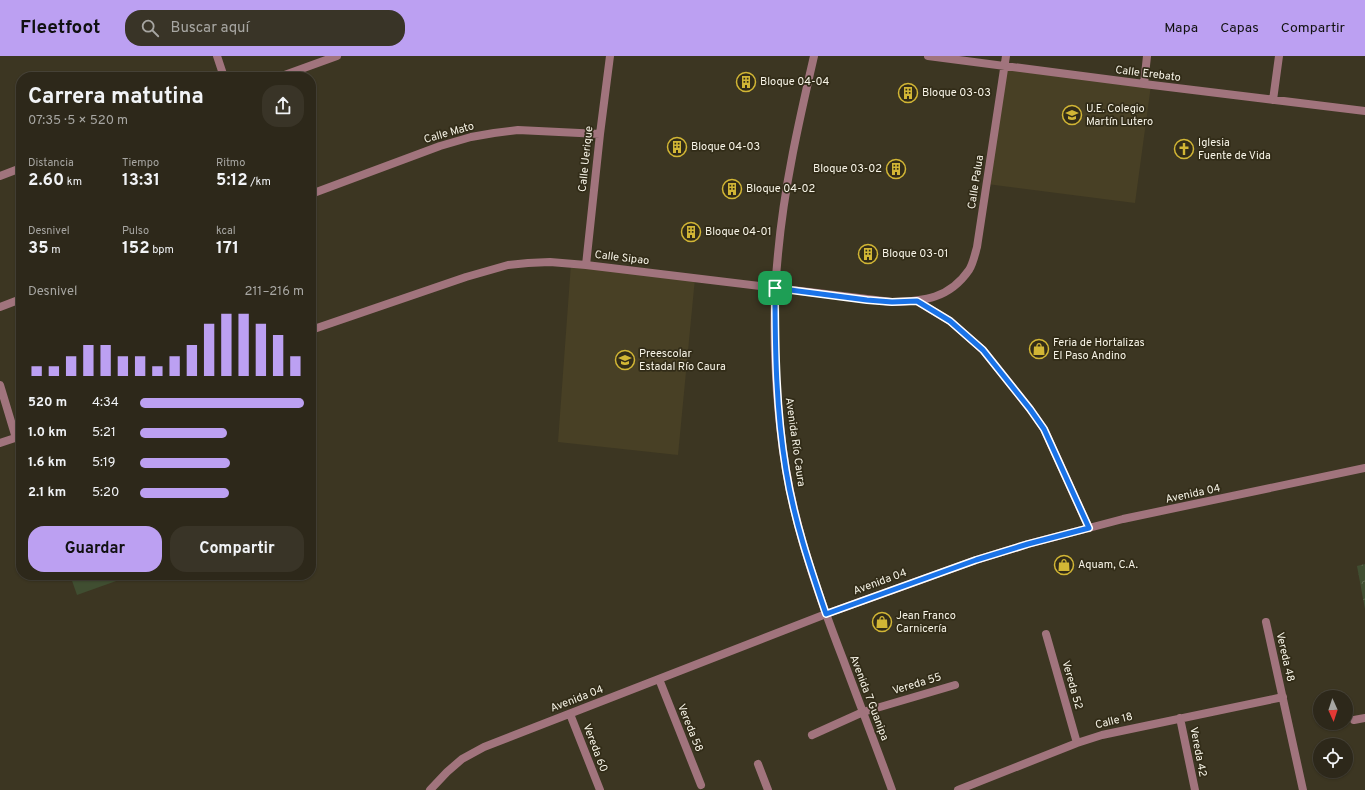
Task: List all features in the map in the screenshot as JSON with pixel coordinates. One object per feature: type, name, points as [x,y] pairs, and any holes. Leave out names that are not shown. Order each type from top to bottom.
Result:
[{"type":"street","points":[[217,56],[222,72]]},
{"type":"street","points":[[293,72],[337,56]]},
{"type":"street","name":"Calle Uerique","points":[[586,265],[610,56]]},
{"type":"street","name":"Avenida Río Caura","points":[[814,56],[797,131],[778,253],[775,288],[775,349],[780,430],[786,471],[796,517],[809,564],[826,614]]},
{"type":"street","name":"Calle Erebato","points":[[928,56],[1365,111]]},
{"type":"street","name":"Calle Palua","points":[[938,296],[956,285],[970,269],[977,247],[1006,56]]},
{"type":"street","points":[[1144,84],[1147,56]]},
{"type":"street","points":[[1273,100],[1279,56]]},
{"type":"street","name":"Calle Mato","points":[[316,192],[433,148],[471,137],[518,130],[600,134]]},
{"type":"street","points":[[0,176],[16,170]]},
{"type":"street","name":"Calle Sipao","points":[[316,328],[466,277],[508,265],[528,263],[550,262],[586,265],[892,302],[917,301],[938,296]]},
{"type":"street","points":[[0,307],[16,301]]},
{"type":"street","points":[[917,301],[950,321],[983,350],[1030,409],[1044,429],[1089,528]]},
{"type":"street","points":[[0,385],[16,431]]},
{"type":"street","points":[[0,443],[16,438]]},
{"type":"street","name":"Avenida 04","points":[[430,790],[462,759],[484,747],[826,614],[976,560],[1028,544],[1128,518],[1365,468]]},
{"type":"street","name":"Avenida 7 Guanipa","points":[[826,614],[892,790]]},
{"type":"street","name":"Vereda 48","points":[[1266,622],[1303,790]]},
{"type":"street","name":"Vereda 52","points":[[1046,634],[1077,743]]},
{"type":"street","name":"Vereda 58","points":[[659,679],[701,785]]},
{"type":"street","name":"Vereda 55","points":[[812,735],[863,712],[955,684]]},
{"type":"street","name":"Calle 18","points":[[958,790],[1077,743],[1102,735],[1283,697]]},
{"type":"street","name":"Vereda 60","points":[[570,714],[600,790]]},
{"type":"street","name":"Vereda 42","points":[[1180,718],[1195,790]]},
{"type":"street","points":[[1354,720],[1365,718]]},
{"type":"street","points":[[758,764],[768,790]]},
{"type":"shaded area","name":"U.E. Colegio Martín Lutero","points":[[1005,66],[1151,85],[1135,203],[987,184]]},
{"type":"shaded area","name":"Preescolar Estadal Río Caura","points":[[571,264],[695,278],[678,455],[558,442]]},
{"type":"green space","points":[[1365,564],[1365,609],[1357,566]]},
{"type":"green space","points":[[72,580],[119,580],[77,595]]},
{"type":"place","name":"Bloque 04-04","points":[[746,82]]},
{"type":"place","name":"Bloque 03-03","points":[[908,93]]},
{"type":"place","name":"U.E. Colegio Martín Lutero","points":[[1072,115]]},
{"type":"place","name":"Bloque 04-03","points":[[677,147]]},
{"type":"place","name":"Iglesia Fuente de Vida","points":[[1184,149]]},
{"type":"place","name":"Bloque 03-02","points":[[896,169]]},
{"type":"place","name":"Bloque 04-02","points":[[732,189]]},
{"type":"place","name":"Bloque 04-01","points":[[691,232]]},
{"type":"place","name":"Bloque 03-01","points":[[868,254]]},
{"type":"place","name":"Feria de Hortalizas El Paso Andino","points":[[1039,349]]},
{"type":"place","name":"Preescolar Estadal Río Caura","points":[[625,360]]},
{"type":"place","name":"Aquam, C.A.","points":[[1064,565]]},
{"type":"place","name":"Jean Franco Carnicería","points":[[882,622]]},
{"type":"route","points":[[775,288],[867,300],[892,302],[917,301],[950,321],[983,350],[1044,429],[1089,528],[1028,544],[948,569],[826,614],[809,564],[796,517],[786,471],[780,430],[775,349],[775,288]]}]
